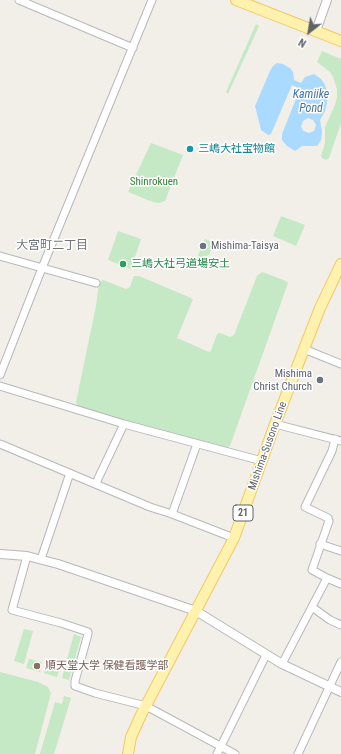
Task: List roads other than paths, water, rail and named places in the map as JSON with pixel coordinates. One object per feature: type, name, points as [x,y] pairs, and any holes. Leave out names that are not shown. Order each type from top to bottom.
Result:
[{"type":"main road","points":[[240,1],[341,41]]},
{"type":"main road","name":"Mishima-Susono Line","points":[[128,754],[131,737],[146,706],[234,538],[275,424],[320,308],[341,264]]},
{"type":"street","points":[[19,0],[133,48]]},
{"type":"street","points":[[0,375],[42,268],[152,0]]},
{"type":"street","points":[[316,31],[327,0]]},
{"type":"street","points":[[0,256],[96,283]]},
{"type":"street","points":[[304,349],[341,364]]},
{"type":"street","points":[[0,386],[124,424],[262,462]]},
{"type":"street","points":[[96,483],[124,424]]},
{"type":"street","points":[[275,424],[338,440],[305,506],[328,518],[329,521],[312,570],[341,584]]},
{"type":"street","points":[[0,444],[96,483],[150,507],[234,538]]},
{"type":"street","points":[[172,514],[197,444]]},
{"type":"street","points":[[41,559],[70,473]]},
{"type":"street","points":[[320,544],[341,550]]},
{"type":"street","points":[[0,554],[27,556],[41,559],[196,611],[282,664],[341,692]]},
{"type":"street","points":[[27,556],[12,610],[88,632],[75,686],[95,693],[146,706],[235,754]]},
{"type":"street","points":[[282,664],[327,578]]},
{"type":"street","points":[[312,607],[330,620],[341,625]]},
{"type":"street","points":[[216,754],[266,655]]},
{"type":"street","points":[[298,754],[341,662]]},
{"type":"water","name":"Kamiike Pond","points":[[277,63],[283,64],[290,68],[293,72],[294,80],[301,83],[305,77],[314,74],[324,83],[327,91],[327,103],[320,120],[322,132],[321,140],[317,146],[302,146],[295,151],[287,146],[282,140],[282,134],[300,89],[292,85],[271,134],[268,135],[261,130],[255,106],[273,66]],"holes":[[[308,118],[313,120],[316,125],[314,131],[309,133],[303,131],[301,126],[303,121]]]},
{"type":"place","name":"三嶋大社宝物館","points":[[190,149]]},
{"type":"place","name":"Mishima-Taisya","points":[[203,246]]},
{"type":"place","name":"三嶋大社弓道場安土","points":[[123,264]]},
{"type":"place","name":"Mishima Christ Church","points":[[320,380]]},
{"type":"place","name":"順天堂大学 保健看護学部","points":[[37,666]]},
{"type":"district","name":"大宮町二丁目","points":[[52,246]]},
{"type":"park label","name":"Shinrokuen","points":[[154,182]]}]
